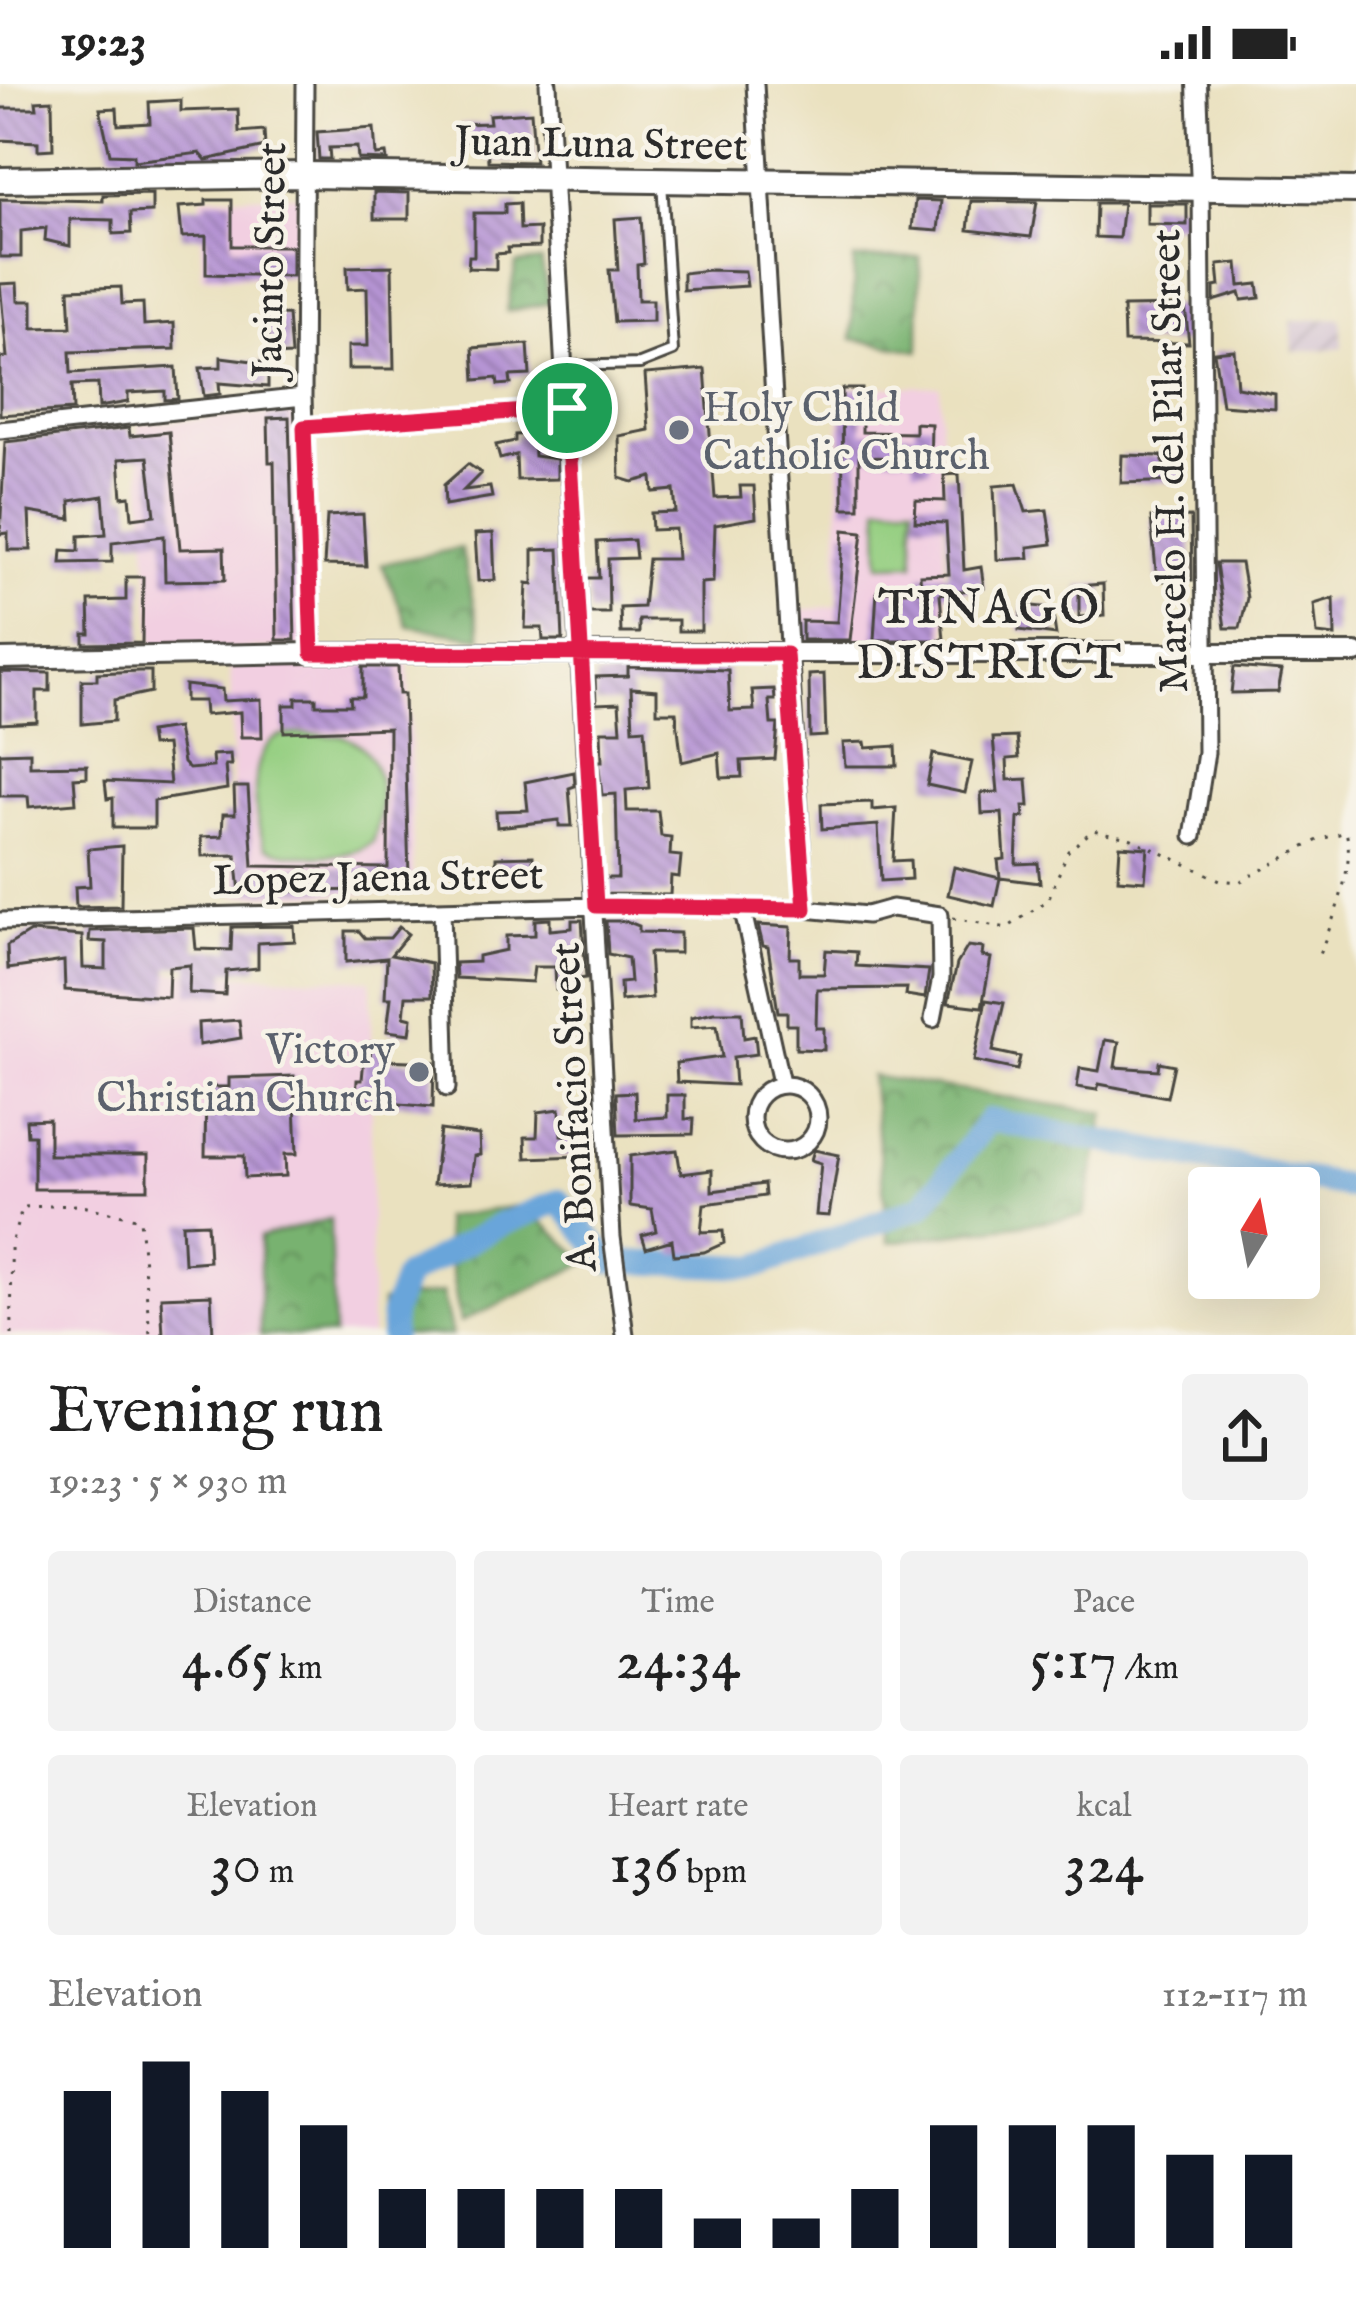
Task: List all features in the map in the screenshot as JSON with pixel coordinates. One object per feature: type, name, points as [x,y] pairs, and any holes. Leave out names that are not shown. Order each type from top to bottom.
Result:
[{"type":"main road","name":"Juan Luna Street","points":[[0,180],[305,176],[1356,190]]},
{"type":"street","name":"Jacinto Street","points":[[305,84],[303,397],[312,653]]},
{"type":"street","name":"A. Bonifacio Street","points":[[548,84],[613,1237],[625,1335]]},
{"type":"street","points":[[755,84],[805,909]]},
{"type":"street","name":"Marcelo H. del Pilar Street","points":[[1193,836],[1206,753],[1207,651],[1197,84]]},
{"type":"street","points":[[0,430],[303,397]]},
{"type":"street","points":[[304,427],[567,408]]},
{"type":"street","points":[[0,659],[312,653],[1356,653]]},
{"type":"street","name":"Lopez Jaena Street","points":[[0,921],[596,906],[805,909],[867,915],[892,908],[940,915]]},
{"type":"street","points":[[742,907],[781,1083]]},
{"type":"street","points":[[442,910],[447,1088]]},
{"type":"street","points":[[934,1019],[941,977],[940,915]]},
{"type":"street","points":[[781,1083],[804,1089],[818,1109],[816,1132],[798,1149],[774,1150],[752,1129],[755,1100],[781,1083]]},
{"type":"lane","points":[[565,366],[640,364],[674,351],[662,181]]},
{"type":"path","points":[[940,915],[1007,928],[1048,900],[1068,850],[1093,830],[1132,839],[1220,880],[1239,882],[1318,840],[1346,832],[1354,843],[1353,874],[1318,957]]},
{"type":"path","points":[[12,1335],[11,1244],[23,1207],[78,1205],[140,1219],[150,1335]]},
{"type":"shaded area","points":[[201,196],[299,196],[300,277],[202,277]]},
{"type":"shaded area","points":[[1341,318],[1343,348],[1293,352],[1291,321]]},
{"type":"shaded area","points":[[940,386],[947,645],[796,647],[795,611],[837,606],[840,388]]},
{"type":"shaded area","points":[[300,412],[307,648],[153,650],[138,424]]},
{"type":"shaded area","points":[[409,659],[414,893],[235,896],[230,663]]},
{"type":"shaded area","points":[[0,966],[371,980],[371,1335],[0,1335]]},
{"type":"green space","points":[[920,257],[919,351],[852,339],[854,259]]},
{"type":"green space","points":[[541,261],[550,303],[507,311],[516,264]]},
{"type":"green space","points":[[913,504],[914,563],[880,564],[879,505]]},
{"type":"green space","points":[[461,548],[481,638],[408,626],[382,564]]},
{"type":"green space","points":[[289,735],[341,736],[356,742],[374,765],[380,811],[373,842],[351,852],[321,856],[266,847],[255,791],[266,748]]},
{"type":"green space","points":[[871,1076],[1105,1113],[1084,1216],[889,1242]]},
{"type":"green space","points":[[523,1205],[588,1262],[460,1322],[443,1218]]},
{"type":"green space","points":[[330,1219],[334,1335],[260,1335],[260,1237]]},
{"type":"green space","points":[[442,1293],[452,1335],[382,1335],[382,1302]]},
{"type":"building","points":[[52,100],[53,149],[38,150],[38,142],[0,140],[0,108],[37,108],[36,101]]},
{"type":"building","points":[[181,100],[181,111],[238,109],[239,132],[264,130],[265,147],[206,160],[200,153],[134,161],[134,155],[110,154],[100,109],[117,108],[118,125],[150,123],[149,102]]},
{"type":"building","points":[[531,112],[535,162],[488,161],[487,141],[461,143],[460,124],[490,123],[489,115]]},
{"type":"building","points":[[374,128],[376,155],[386,154],[387,160],[358,159],[357,147],[329,148],[330,159],[319,159],[317,132]]},
{"type":"building","points":[[374,192],[409,193],[409,219],[374,219]]},
{"type":"building","points":[[152,194],[152,212],[130,213],[131,233],[113,234],[113,220],[70,219],[70,246],[45,240],[46,228],[21,231],[21,257],[0,257],[0,199],[103,201],[103,195]]},
{"type":"building","points":[[206,200],[232,200],[232,246],[292,246],[292,276],[206,274],[206,236],[182,237],[179,207],[206,205]]},
{"type":"building","points":[[915,200],[941,201],[938,231],[912,229]]},
{"type":"building","points":[[971,201],[1037,202],[1031,237],[968,230]]},
{"type":"building","points":[[519,203],[520,229],[539,228],[539,247],[507,248],[508,253],[496,254],[496,269],[468,268],[469,256],[474,256],[474,213],[505,213],[505,204]]},
{"type":"building","points":[[1096,203],[1123,203],[1119,238],[1095,237]]},
{"type":"building","points":[[1147,204],[1187,204],[1187,225],[1147,224]]},
{"type":"building","points":[[641,217],[644,264],[637,265],[638,300],[653,300],[653,321],[614,322],[609,270],[618,270],[615,219]]},
{"type":"building","points":[[1238,263],[1240,286],[1258,284],[1260,298],[1242,300],[1240,293],[1214,301],[1214,287],[1220,286],[1218,265]]},
{"type":"building","points":[[392,266],[394,369],[348,369],[348,346],[368,346],[367,288],[348,289],[347,267]]},
{"type":"building","points":[[745,271],[747,286],[683,290],[683,273]]},
{"type":"building","points":[[17,283],[18,301],[33,301],[33,328],[71,327],[69,289],[121,287],[122,304],[143,303],[144,325],[174,323],[175,349],[70,352],[71,373],[176,367],[178,399],[165,400],[165,391],[128,393],[128,402],[99,407],[98,384],[72,385],[73,410],[0,415],[0,358],[7,357],[0,284]]},
{"type":"building","points":[[1185,306],[1189,343],[1124,342],[1123,307]]},
{"type":"building","points":[[288,315],[291,355],[272,356],[264,316]]},
{"type":"building","points":[[528,344],[530,375],[510,376],[511,384],[498,385],[497,378],[475,380],[473,348]]},
{"type":"building","points":[[1234,350],[1237,387],[1275,394],[1275,409],[1222,405],[1214,352]]},
{"type":"building","points":[[221,357],[268,363],[268,387],[219,383],[220,394],[204,396],[200,368],[221,367]]},
{"type":"building","points":[[705,369],[715,498],[741,497],[740,486],[754,486],[756,518],[715,525],[713,582],[701,583],[701,631],[678,631],[678,620],[639,620],[639,633],[621,633],[620,608],[643,607],[648,559],[677,559],[675,529],[652,530],[651,513],[676,512],[674,490],[653,492],[652,477],[633,482],[620,478],[619,436],[649,430],[645,374]]},
{"type":"building","points":[[842,389],[862,389],[862,432],[915,433],[915,423],[931,424],[930,469],[914,470],[913,458],[859,457],[859,508],[843,508]]},
{"type":"building","points":[[289,417],[295,640],[277,640],[274,462],[269,462],[268,418]]},
{"type":"building","points":[[129,428],[130,436],[169,432],[180,549],[224,548],[225,580],[165,581],[164,536],[112,542],[112,562],[61,563],[62,550],[79,551],[79,536],[106,534],[103,496],[70,501],[71,519],[29,512],[31,550],[8,550],[8,533],[0,534],[5,442]],"holes":[[[148,457],[155,515],[132,518],[130,496],[122,497],[119,459]]]},
{"type":"building","points":[[533,434],[534,456],[557,459],[557,479],[517,480],[516,455],[500,459],[496,445],[515,441],[515,435]]},
{"type":"building","points":[[1122,455],[1162,456],[1164,466],[1184,471],[1182,481],[1121,483]]},
{"type":"building","points":[[468,464],[481,473],[464,490],[490,487],[492,497],[445,505],[444,485]]},
{"type":"building","points":[[959,474],[964,570],[981,567],[984,588],[940,594],[944,640],[874,640],[877,591],[921,591],[920,575],[949,574],[946,523],[915,522],[916,500],[945,501],[944,475]]},
{"type":"building","points":[[1017,484],[1026,512],[1047,510],[1052,544],[1028,547],[1029,558],[997,560],[994,486]]},
{"type":"building","points":[[363,514],[366,566],[324,565],[327,516]]},
{"type":"building","points":[[1191,517],[1192,580],[1157,581],[1151,518]]},
{"type":"building","points":[[844,530],[863,532],[850,640],[802,640],[802,621],[837,622]]},
{"type":"building","points":[[493,533],[495,580],[478,581],[475,534]]},
{"type":"building","points":[[634,540],[636,558],[608,559],[609,613],[589,613],[587,578],[599,578],[597,542]]},
{"type":"building","points":[[559,549],[563,640],[543,640],[542,628],[525,628],[527,583],[533,584],[533,550]]},
{"type":"building","points":[[1216,563],[1241,563],[1247,598],[1240,628],[1225,628]]},
{"type":"building","points":[[126,577],[143,577],[142,643],[84,644],[84,634],[90,634],[89,601],[126,600]]},
{"type":"building","points":[[1103,584],[1104,616],[1079,617],[1079,586]]},
{"type":"building","points":[[1334,598],[1335,636],[1317,634],[1314,604]]},
{"type":"building","points":[[1023,605],[1052,608],[1056,635],[1019,630]]},
{"type":"building","points":[[363,667],[398,667],[399,694],[404,694],[409,879],[369,881],[369,890],[240,892],[236,855],[202,856],[201,837],[222,836],[223,814],[235,814],[234,787],[248,787],[253,866],[388,868],[389,728],[284,732],[284,705],[296,705],[296,698],[316,698],[316,705],[351,705],[350,697],[363,697]]},
{"type":"building","points":[[628,667],[728,670],[730,711],[754,710],[752,690],[774,689],[775,700],[769,700],[771,724],[778,724],[775,759],[741,761],[742,777],[721,778],[719,753],[682,762],[676,712],[657,712],[657,690],[631,688],[633,729],[645,728],[649,788],[626,790],[627,811],[658,811],[661,836],[671,837],[670,855],[681,856],[679,877],[671,876],[670,895],[605,894],[604,878],[618,878],[616,794],[602,795],[598,761],[602,761],[601,731],[621,731],[619,703],[596,704],[595,677],[628,676]]},
{"type":"building","points":[[1234,667],[1282,671],[1278,692],[1231,693]]},
{"type":"building","points":[[151,671],[151,692],[114,700],[114,721],[82,724],[82,680],[97,680],[97,673]]},
{"type":"building","points":[[0,672],[50,673],[50,691],[37,691],[37,722],[0,724]]},
{"type":"building","points":[[824,674],[826,736],[810,737],[809,675]]},
{"type":"building","points":[[185,685],[222,689],[223,701],[261,699],[262,737],[241,737],[240,712],[205,715],[204,701],[185,701]]},
{"type":"building","points":[[177,728],[183,763],[189,769],[213,767],[212,755],[230,754],[231,765],[225,765],[227,789],[154,801],[154,828],[113,828],[113,798],[107,799],[105,781],[170,784],[166,745],[151,746],[149,732]]},
{"type":"building","points":[[1017,737],[1019,758],[1007,759],[1008,780],[1027,779],[1029,806],[1023,806],[1024,817],[1018,818],[1016,864],[1038,863],[1040,883],[1000,878],[998,860],[1005,859],[1002,813],[982,814],[981,793],[998,792],[993,738]]},
{"type":"building","points":[[865,742],[866,748],[896,746],[897,766],[845,766],[843,743]]},
{"type":"building","points":[[30,752],[30,766],[87,765],[87,777],[74,778],[76,803],[29,807],[28,796],[0,796],[0,753]]},
{"type":"building","points":[[933,754],[972,762],[965,793],[927,785]]},
{"type":"building","points":[[574,772],[575,786],[569,788],[572,826],[559,826],[559,820],[497,827],[496,811],[528,810],[525,782]]},
{"type":"building","points":[[872,802],[872,810],[896,808],[893,861],[910,860],[911,879],[881,881],[878,825],[822,829],[821,804]]},
{"type":"building","points":[[122,846],[121,906],[76,907],[75,887],[90,886],[88,849]]},
{"type":"building","points":[[1120,846],[1148,848],[1145,881],[1118,879]]},
{"type":"building","points":[[533,856],[533,879],[496,880],[496,857]]},
{"type":"building","points":[[954,867],[1000,878],[994,906],[948,895]]},
{"type":"building","points":[[550,919],[550,930],[572,928],[572,920],[582,920],[586,978],[578,979],[579,990],[556,990],[555,967],[534,967],[532,982],[456,978],[455,963],[478,962],[478,956],[506,950],[506,936],[535,935],[535,920]]},
{"type":"building","points":[[606,921],[626,921],[639,926],[639,932],[680,933],[680,953],[649,953],[652,998],[621,1001],[620,983],[630,982],[628,958],[608,954]]},
{"type":"building","points":[[758,925],[791,927],[790,958],[799,958],[799,974],[824,974],[826,950],[857,952],[856,966],[929,970],[925,998],[906,995],[907,988],[817,989],[816,1028],[824,1028],[824,1050],[796,1049],[796,1025],[787,1025],[787,1012],[778,1012],[768,947],[763,946]]},
{"type":"building","points":[[294,926],[295,941],[258,943],[258,968],[226,971],[225,995],[189,993],[190,965],[169,967],[168,997],[65,990],[64,961],[8,969],[7,946],[30,932],[82,936],[83,968],[106,969],[106,942],[89,941],[90,931],[194,928],[196,949],[231,950],[232,927]]},
{"type":"building","points":[[399,927],[408,934],[391,955],[431,963],[432,996],[406,996],[404,1016],[412,1018],[410,1034],[387,1031],[391,998],[385,998],[387,958],[346,962],[346,931],[359,931],[365,938],[390,938]]},
{"type":"building","points":[[968,946],[983,948],[982,956],[991,958],[982,1007],[948,1003],[957,964]]},
{"type":"building","points":[[986,1000],[1004,1003],[993,1051],[1020,1057],[1017,1070],[974,1061]]},
{"type":"building","points":[[742,1012],[744,1038],[755,1036],[757,1054],[733,1057],[735,1085],[677,1082],[676,1063],[722,1057],[717,1025],[691,1027],[691,1017]]},
{"type":"building","points":[[239,1020],[241,1038],[199,1045],[198,1023]]},
{"type":"building","points":[[1105,1040],[1119,1042],[1115,1067],[1158,1070],[1159,1062],[1174,1065],[1167,1097],[1099,1084],[1097,1090],[1077,1087],[1080,1068],[1099,1071]]},
{"type":"building","points":[[371,1042],[386,1043],[384,1060],[434,1062],[433,1107],[356,1100],[357,1080],[362,1080],[364,1058],[370,1059]]},
{"type":"building","points":[[294,1076],[297,1154],[285,1154],[286,1176],[245,1178],[244,1156],[205,1156],[206,1087],[229,1087],[229,1078]]},
{"type":"building","points":[[635,1092],[636,1119],[667,1117],[667,1095],[685,1095],[685,1119],[694,1119],[693,1134],[618,1135],[616,1093]]},
{"type":"building","points":[[560,1109],[561,1135],[577,1136],[580,1156],[526,1158],[525,1137],[537,1137],[538,1112]]},
{"type":"building","points":[[49,1119],[49,1155],[148,1155],[148,1189],[34,1189],[34,1135],[27,1135],[26,1120]]},
{"type":"building","points":[[440,1130],[479,1135],[480,1155],[474,1156],[471,1183],[433,1185]]},
{"type":"building","points":[[677,1150],[681,1174],[712,1170],[712,1191],[764,1184],[765,1196],[704,1204],[701,1232],[723,1231],[724,1243],[704,1252],[674,1255],[672,1240],[646,1248],[642,1235],[656,1231],[652,1209],[630,1206],[630,1156]]},
{"type":"building","points":[[814,1150],[839,1155],[829,1216],[816,1215],[821,1163],[811,1160]]},
{"type":"building","points":[[207,1223],[209,1261],[184,1263],[182,1224]]},
{"type":"building","points":[[211,1295],[213,1335],[163,1335],[161,1297]]},
{"type":"waterway","points":[[627,1262],[756,1267],[922,1206],[989,1120],[1356,1188]]},
{"type":"waterway","points":[[392,1335],[392,1314],[406,1276],[497,1226],[559,1201],[611,1262]]},
{"type":"place","name":"Holy Child Catholic Church","points":[[679,430]]},
{"type":"place","name":"Victory Christian Church","points":[[419,1072]]},
{"type":"district","name":"TINAGO DISTRICT","points":[[990,634]]},
{"type":"route","points":[[567,408],[304,427],[312,653],[579,654],[786,654],[805,909],[596,906],[579,654],[567,408]]}]
